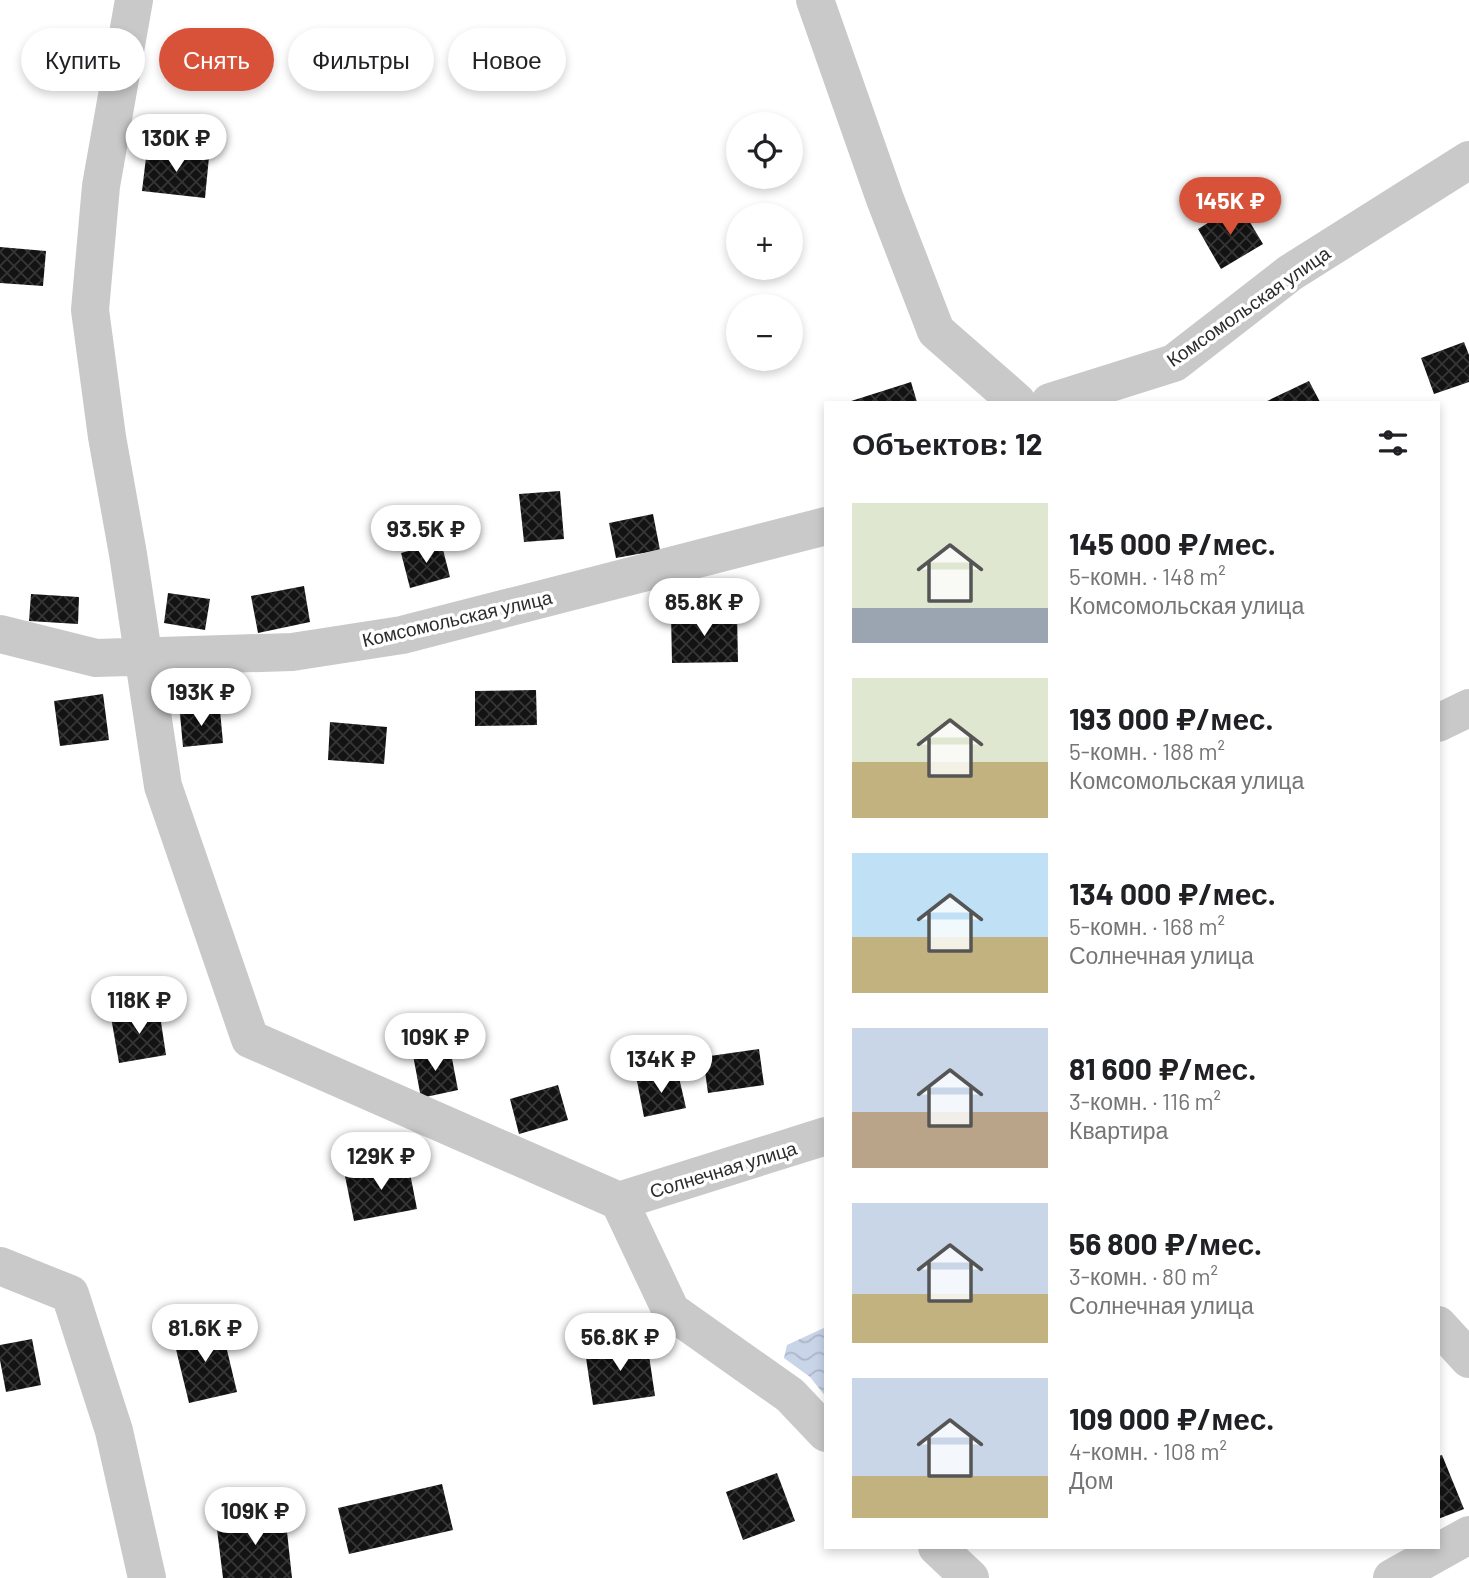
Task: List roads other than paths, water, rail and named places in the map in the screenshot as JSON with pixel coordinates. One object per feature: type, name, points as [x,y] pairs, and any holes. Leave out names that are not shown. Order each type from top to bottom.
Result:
[{"type":"street","points":[[134,0],[101,186],[90,310],[107,437],[145,657],[163,786],[250,1039],[619,1201],[671,1311],[790,1395],[824,1431]]},
{"type":"street","points":[[815,0],[885,199],[936,331],[1016,401]]},
{"type":"street","name":"Комсомольская улица","points":[[1053,401],[1174,363],[1290,273],[1469,160]]},
{"type":"street","name":"Комсомольская улица","points":[[0,634],[96,658],[292,652],[402,635],[824,527]]},
{"type":"street","points":[[1440,722],[1469,708]]},
{"type":"street","name":"Солнечная улица","points":[[619,1201],[824,1137]]},
{"type":"street","points":[[0,1266],[69,1294],[114,1431],[148,1578]]},
{"type":"street","points":[[1440,1327],[1469,1359]]},
{"type":"street","points":[[1392,1578],[1469,1535]]},
{"type":"street","points":[[939,1549],[970,1578]]},
{"type":"water","points":[[824,1328],[824,1394],[810,1377],[784,1358],[787,1345]]}]
